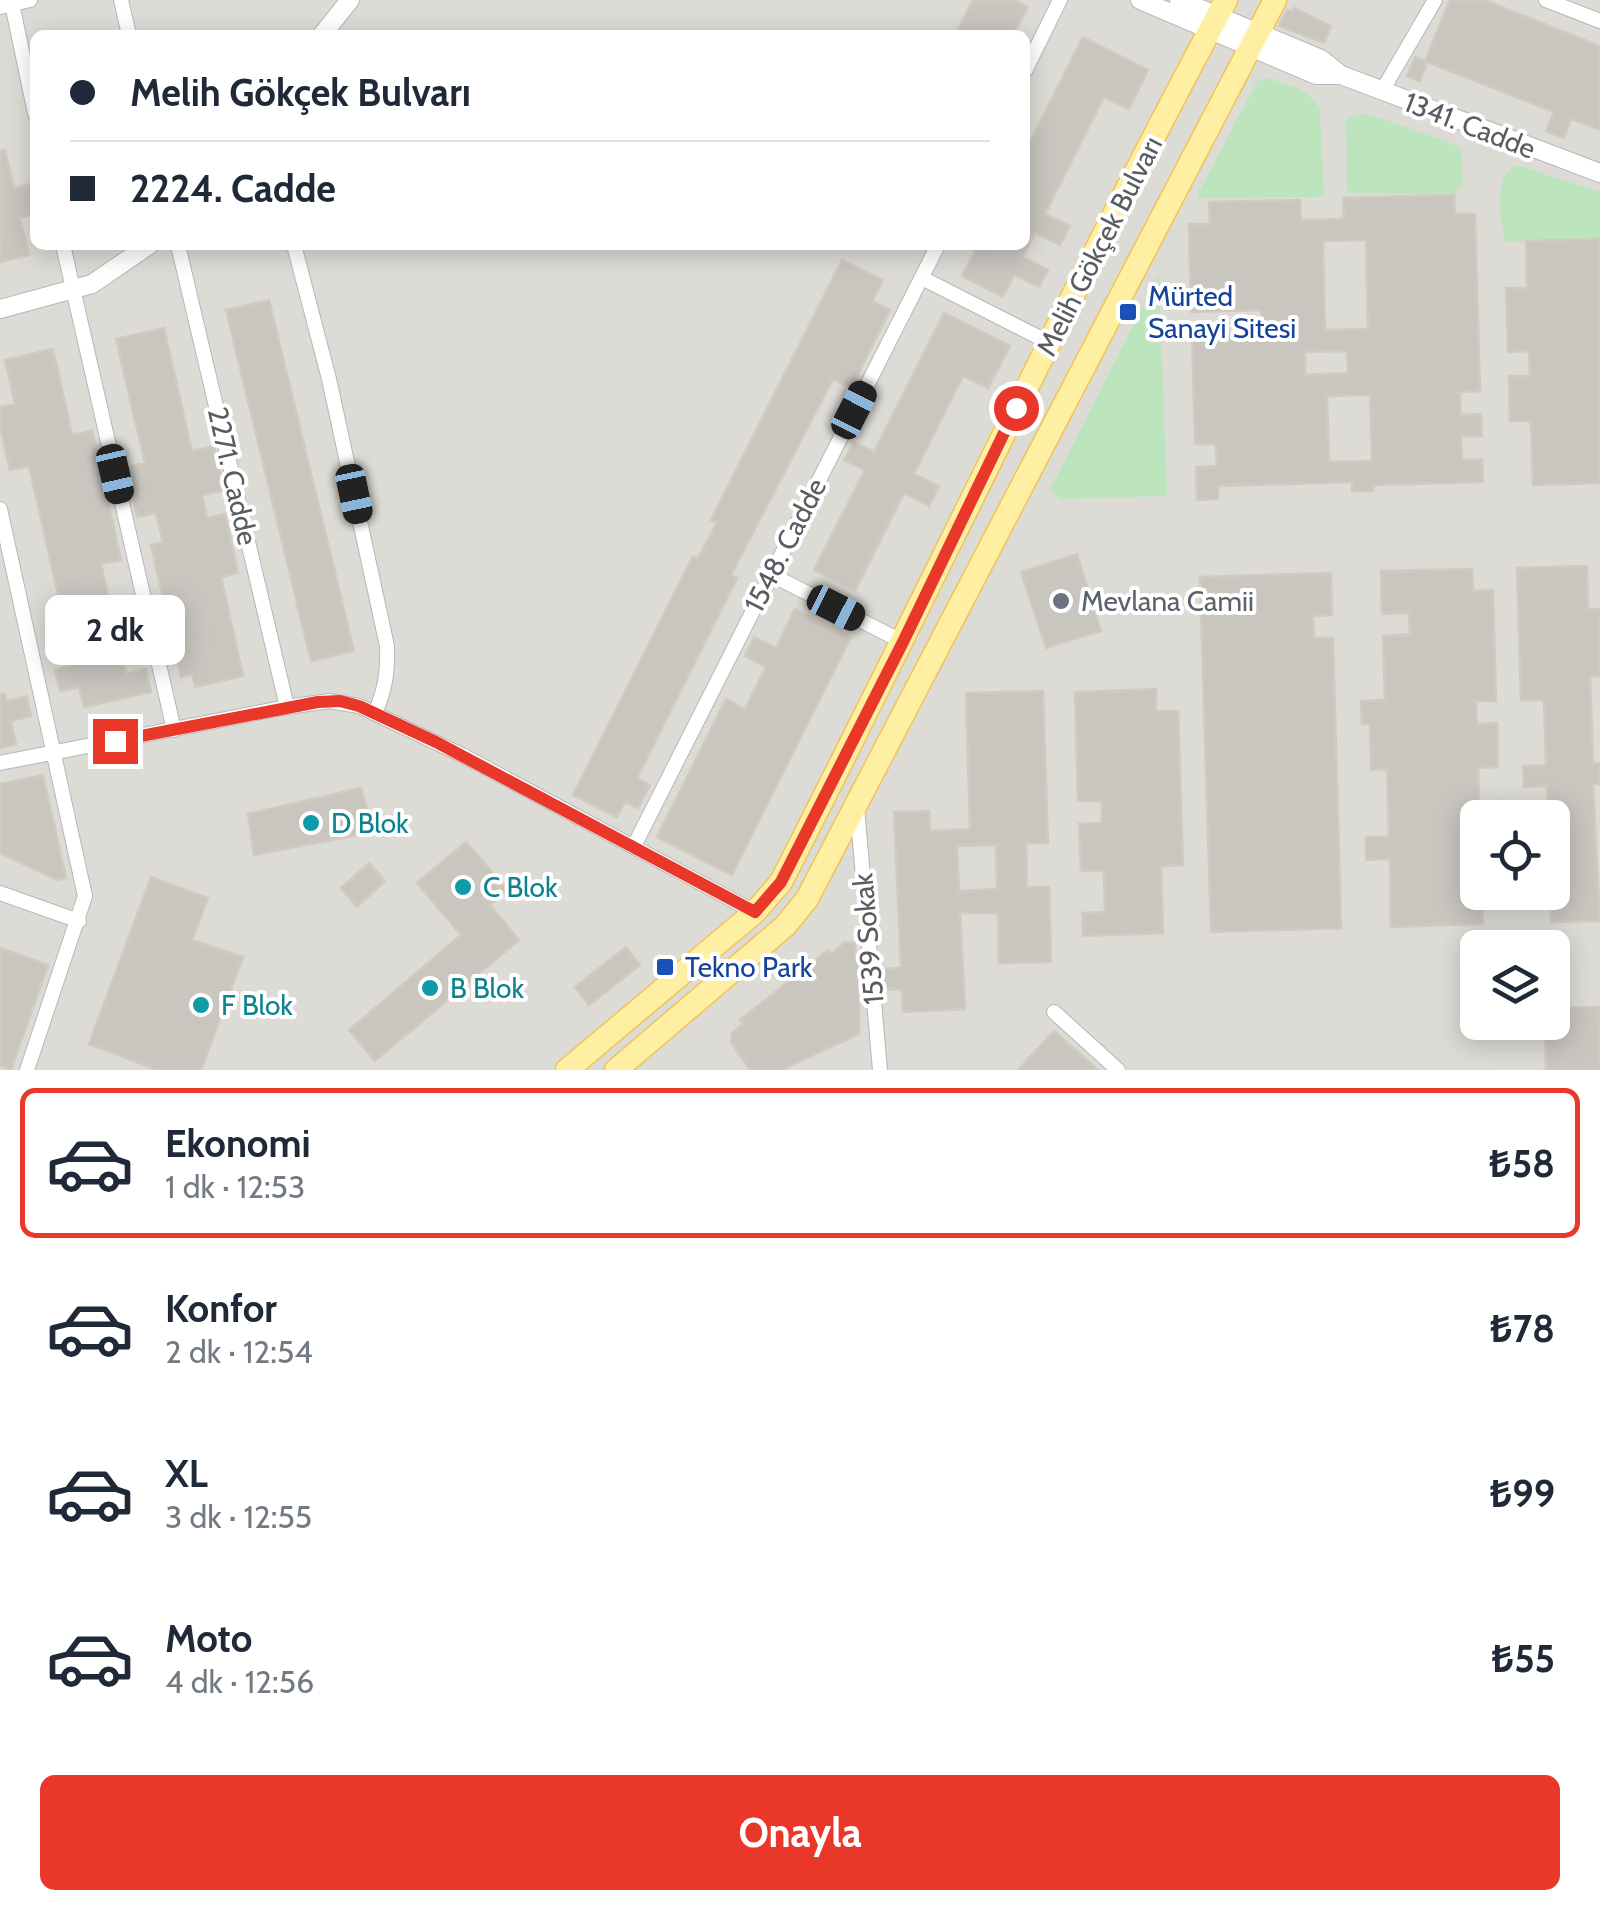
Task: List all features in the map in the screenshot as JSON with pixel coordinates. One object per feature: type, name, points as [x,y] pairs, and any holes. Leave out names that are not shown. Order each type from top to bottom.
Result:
[{"type":"main road","name":"Melih Gökçek Bulvarı","points":[[616,1070],[798,914],[857,808],[1012,501],[1274,0]]},
{"type":"main road","name":"Melih Gökçek Bulvarı","points":[[567,1070],[755,912],[781,882],[1048,342],[1218,16]]},
{"type":"street","points":[[30,0],[6,6],[30,95]]},
{"type":"street","points":[[121,0],[128,30]]},
{"type":"street","points":[[326,30],[350,0]]},
{"type":"street","points":[[1030,61],[1060,0]]},
{"type":"street","name":"1341. Cadde","points":[[1140,0],[1218,16]]},
{"type":"street","name":"1341. Cadde","points":[[1179,0],[1218,16],[1254,40],[1320,59],[1341,75],[1600,173]]},
{"type":"street","points":[[1382,91],[1436,0]]},
{"type":"street","points":[[1546,0],[1600,21]]},
{"type":"street","points":[[64,250],[174,730]]},
{"type":"street","points":[[0,309],[73,291],[113,272],[142,250]]},
{"type":"street","name":"2271. Cadde","points":[[179,250],[288,707]]},
{"type":"street","points":[[295,250],[329,380],[387,646],[388,672],[375,713]]},
{"type":"street","name":"1548. Cadde","points":[[634,846],[936,250]]},
{"type":"street","points":[[922,278],[1048,342]]},
{"type":"street","points":[[0,509],[85,896],[27,1070]]},
{"type":"street","points":[[770,574],[903,642]]},
{"type":"street","points":[[0,763],[288,707],[340,701],[375,713],[755,912]]},
{"type":"street","name":"1539 Sokak","points":[[857,808],[880,1070]]},
{"type":"street","points":[[0,893],[79,921]]},
{"type":"street","points":[[1054,1012],[1118,1070]]},
{"type":"shaded area","points":[[0,0],[1600,0],[1600,1070],[0,1070]]},
{"type":"green space","points":[[1266,78],[1304,91],[1320,109],[1324,197],[1196,198],[1257,81]]},
{"type":"green space","points":[[1357,114],[1373,115],[1461,147],[1463,186],[1457,187],[1457,195],[1347,193],[1346,120]]},
{"type":"green space","points":[[1516,165],[1600,192],[1600,242],[1504,242],[1501,189],[1508,171]]},
{"type":"green space","points":[[1159,274],[1167,496],[1060,499],[1050,490]]},
{"type":"building","points":[[973,0],[1014,0],[1028,7],[1016,30],[958,30]]},
{"type":"building","points":[[1450,0],[1484,0],[1600,46],[1600,130],[1571,119],[1564,138],[1546,131],[1554,112],[1427,62],[1420,81],[1407,76],[1415,57],[1425,61]]},
{"type":"building","points":[[1294,8],[1331,26],[1324,43],[1279,26],[1287,10],[1293,12]]},
{"type":"building","points":[[1083,37],[1148,70],[1129,109],[1104,97],[1045,214],[1070,226],[1060,245],[1035,233],[1030,243],[1030,142]]},
{"type":"building","points":[[5,150],[14,188],[30,184],[30,215],[20,218],[29,255],[0,262],[0,151]]},
{"type":"building","points":[[1454,195],[1455,214],[1475,214],[1480,391],[1460,392],[1461,415],[1481,414],[1482,436],[1461,436],[1462,460],[1482,459],[1483,482],[1373,485],[1373,491],[1352,491],[1352,482],[1218,486],[1218,499],[1197,500],[1196,467],[1217,466],[1216,444],[1195,444],[1192,334],[1262,332],[1261,310],[1191,312],[1189,224],[1210,224],[1209,202],[1300,200],[1301,220],[1344,219],[1343,198]],"holes":[[[1366,240],[1368,329],[1325,330],[1323,241]],[[1347,351],[1348,373],[1305,375],[1305,352]],[[1370,395],[1372,461],[1329,462],[1327,396]]]},
{"type":"building","points":[[1600,239],[1600,483],[1533,485],[1531,421],[1510,421],[1509,376],[1530,376],[1529,351],[1508,352],[1506,288],[1527,288],[1526,241]]},
{"type":"building","points":[[975,250],[1026,250],[1023,257],[1048,270],[1039,287],[1014,275],[1003,297],[962,276]]},
{"type":"building","points":[[842,260],[883,280],[872,301],[890,310],[851,388],[833,379],[731,575],[737,578],[637,778],[650,785],[638,808],[625,802],[617,817],[573,795],[693,556],[698,559],[717,522],[711,520]]},
{"type":"building","points":[[269,300],[354,651],[311,661],[226,310]]},
{"type":"building","points":[[944,313],[1010,346],[988,388],[963,376],[914,474],[939,486],[929,506],[904,493],[855,591],[814,570],[865,470],[844,460],[854,442],[874,452]]},
{"type":"building","points":[[164,328],[192,451],[214,446],[225,490],[202,495],[207,518],[225,514],[238,573],[221,577],[243,676],[195,687],[192,674],[181,677],[151,545],[163,543],[156,513],[137,517],[126,468],[145,463],[116,339]]},
{"type":"building","points":[[53,349],[72,435],[92,431],[99,460],[121,560],[101,564],[126,674],[146,669],[151,692],[84,707],[79,687],[60,691],[55,670],[74,665],[29,466],[10,470],[0,427],[0,407],[15,404],[5,360]]},
{"type":"building","name":"Mevlana Camii","points":[[1077,554],[1101,631],[1046,648],[1021,572]]},
{"type":"building","points":[[1587,566],[1588,609],[1600,609],[1600,676],[1590,676],[1593,763],[1600,763],[1600,784],[1593,784],[1600,921],[1551,922],[1551,910],[1570,910],[1570,800],[1547,800],[1547,786],[1524,787],[1523,766],[1546,765],[1544,700],[1521,700],[1517,568]]},
{"type":"building","points":[[1472,569],[1473,591],[1493,590],[1496,701],[1476,701],[1477,724],[1497,723],[1498,767],[1478,768],[1479,800],[1460,800],[1460,910],[1483,910],[1483,924],[1391,927],[1390,859],[1366,860],[1366,837],[1389,837],[1387,769],[1371,770],[1370,724],[1362,724],[1361,701],[1385,700],[1383,636],[1410,634],[1409,613],[1382,614],[1381,571]]},
{"type":"building","points":[[1331,573],[1332,615],[1313,616],[1314,638],[1333,638],[1341,928],[1211,932],[1200,577]]},
{"type":"building","points":[[795,609],[851,637],[732,875],[657,837],[726,699],[745,709],[766,667],[745,656],[754,637],[776,648]]},
{"type":"building","points":[[1156,689],[1156,711],[1178,711],[1183,865],[1161,866],[1163,933],[1083,936],[1082,913],[1105,912],[1104,871],[1081,871],[1079,824],[1102,823],[1102,801],[1078,801],[1075,692]]},
{"type":"building","points":[[1043,691],[1048,843],[1026,843],[1027,887],[1049,887],[1051,962],[999,963],[998,913],[960,913],[965,1009],[903,1012],[902,989],[884,990],[882,969],[901,968],[894,812],[929,811],[930,831],[970,829],[966,693]],"holes":[[[996,845],[997,889],[959,891],[957,846]]]},
{"type":"building","points":[[0,694],[5,694],[6,701],[27,696],[31,716],[11,721],[16,744],[0,748]]},
{"type":"building","points":[[43,775],[66,878],[57,880],[0,853],[0,784]]},
{"type":"building","name":"D Blok","points":[[361,788],[374,832],[254,855],[248,814]]},
{"type":"building","name":"B Blok","points":[[466,842],[508,890],[490,905],[519,940],[375,1061],[349,1030],[461,935],[417,883]]},
{"type":"building","points":[[369,863],[385,881],[357,907],[341,888]]},
{"type":"building","points":[[151,877],[208,898],[192,940],[243,957],[201,1070],[157,1070],[89,1044]]},
{"type":"building","points":[[845,942],[855,943],[855,957],[859,957],[859,1034],[781,1070],[750,1070],[731,1042],[732,1033],[743,1024],[740,1020],[828,950],[831,954]]},
{"type":"building","points":[[626,947],[640,965],[589,1005],[575,987]]},
{"type":"building","points":[[0,948],[48,965],[11,1070],[0,1066]]},
{"type":"building","points":[[1600,1007],[1600,1070],[1546,1070],[1545,1040],[1570,1040],[1570,1008]]},
{"type":"building","points":[[1054,1031],[1098,1070],[1018,1070]]},
{"type":"place","name":"Mürted Sanayi Sitesi","points":[[1128,312]]},
{"type":"place","name":"Mevlana Camii","points":[[1061,601]]},
{"type":"place","name":"D Blok","points":[[311,823]]},
{"type":"place","name":"C Blok","points":[[463,887]]},
{"type":"place","name":"Tekno Park","points":[[665,967]]},
{"type":"place","name":"B Blok","points":[[430,988]]},
{"type":"place","name":"F Blok","points":[[201,1005]]},
{"type":"route","points":[[115,741],[288,707],[348,702],[452,750],[755,912],[781,882],[1016,408]]}]
